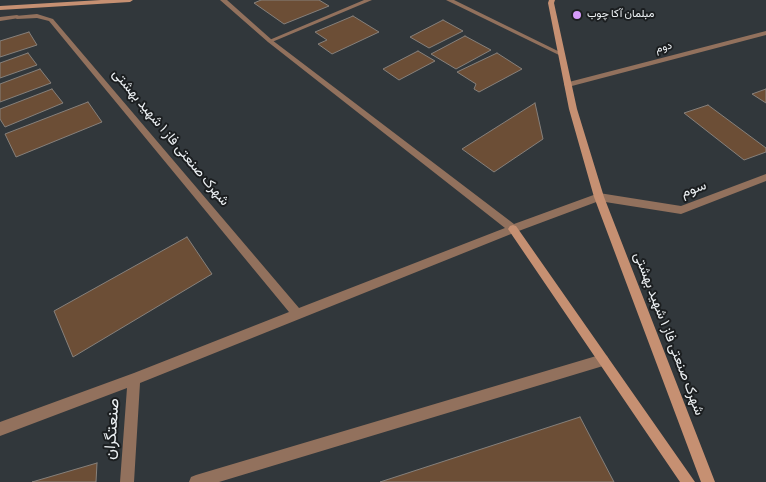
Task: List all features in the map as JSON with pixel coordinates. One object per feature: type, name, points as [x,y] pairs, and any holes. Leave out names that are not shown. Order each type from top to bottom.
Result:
[{"type":"street","points":[[0,1],[20,0]]},
{"type":"street","points":[[0,8],[130,0]]},
{"type":"street","points":[[223,0],[270,41],[513,229],[688,482]]},
{"type":"street","points":[[270,41],[369,0]]},
{"type":"street","points":[[449,0],[561,54]]},
{"type":"street","name":"شهرک صنعتی فاز ۱ شهید بهشتی","points":[[552,0],[550,3],[568,85],[599,197],[708,482]]},
{"type":"street","name":"شهرک صنعتی فاز ۱ شهید بهشتی","points":[[0,19],[17,16],[37,16],[51,20],[298,315]]},
{"type":"street","name":"دوم","points":[[568,85],[766,33]]},
{"type":"street","name":"سوم","points":[[599,197],[681,210],[766,177]]},
{"type":"street","points":[[0,429],[134,379],[513,229],[599,197]]},
{"type":"street","points":[[196,482],[603,360]]},
{"type":"street","name":"صنعتگران","points":[[127,482],[134,379]]},
{"type":"building","points":[[261,0],[319,0],[329,6],[284,24],[254,3]]},
{"type":"building","points":[[353,16],[379,32],[332,54],[318,44],[327,40],[315,32]]},
{"type":"building","points":[[443,20],[463,31],[429,48],[410,37]]},
{"type":"building","points":[[29,32],[37,45],[0,57],[0,41]]},
{"type":"building","points":[[465,36],[491,50],[456,69],[431,54]]},
{"type":"building","points":[[418,51],[435,61],[399,80],[383,69]]},
{"type":"building","points":[[28,53],[37,65],[0,78],[0,63]]},
{"type":"building","points":[[497,53],[522,69],[479,92],[474,89],[476,84],[457,72]]},
{"type":"building","points":[[40,69],[51,83],[0,102],[0,84]]},
{"type":"building","points":[[52,89],[63,103],[5,127],[0,119],[0,109]]},
{"type":"building","points":[[766,89],[766,103],[752,94]]},
{"type":"building","points":[[88,102],[102,122],[16,157],[5,134]]},
{"type":"building","points":[[535,103],[543,139],[494,172],[462,149]]},
{"type":"building","points":[[708,105],[766,148],[766,152],[744,160],[684,113]]},
{"type":"building","points":[[187,237],[212,274],[73,357],[54,311]]},
{"type":"building","points":[[580,417],[614,482],[380,482]]},
{"type":"building","points":[[97,463],[96,482],[32,482]]},
{"type":"place","name":"مبلمان آکا چوب","points":[[577,15]]}]
